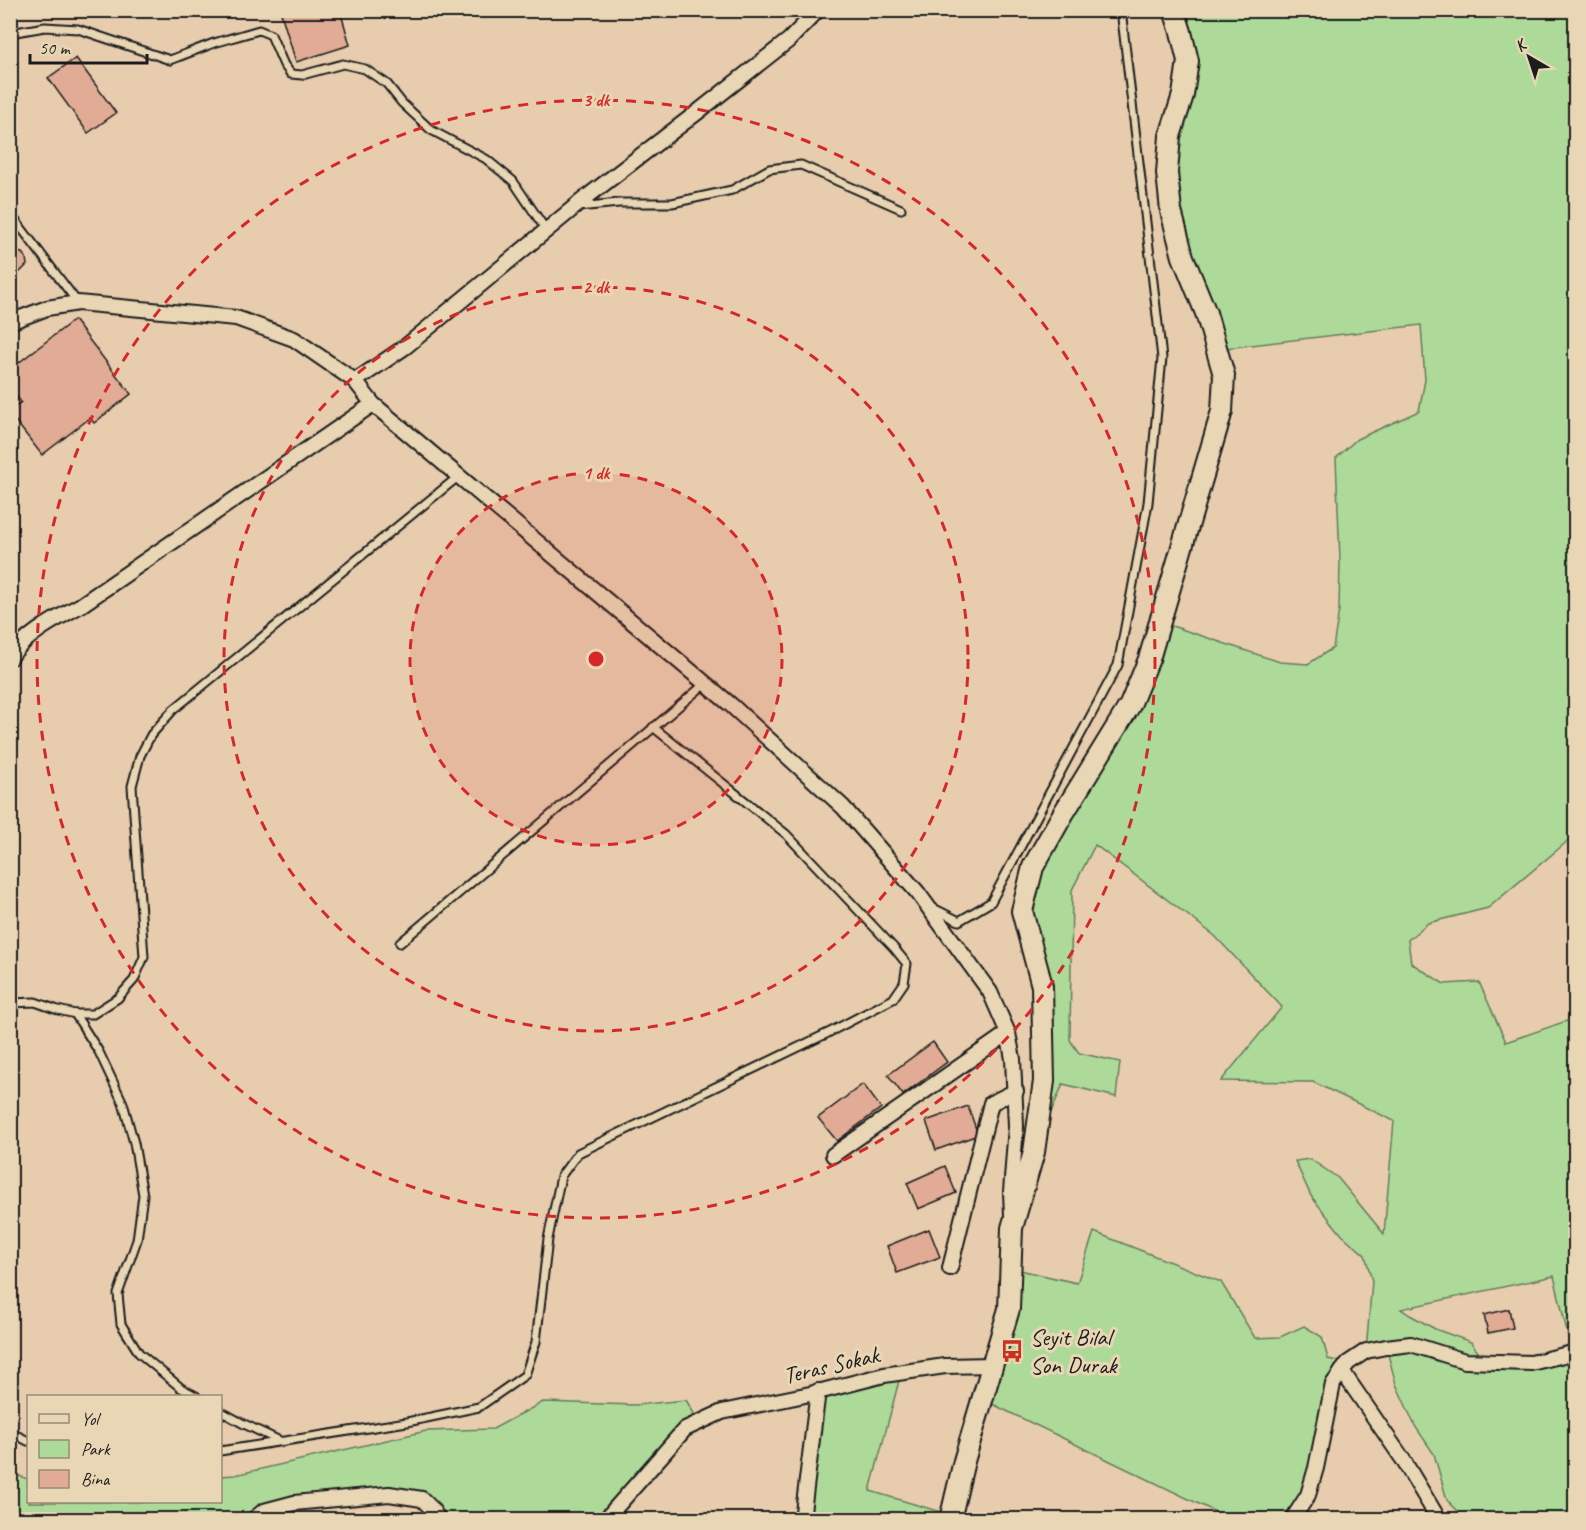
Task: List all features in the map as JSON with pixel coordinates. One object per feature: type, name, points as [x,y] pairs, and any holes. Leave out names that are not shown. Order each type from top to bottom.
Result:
[{"type":"street","points":[[355,381],[405,347],[574,208],[789,40],[818,10]]},
{"type":"street","points":[[1012,1228],[1034,1152],[1044,1081],[1042,986],[1022,911],[1033,867],[1130,705],[1149,659],[1222,411],[1224,375],[1206,313],[1183,257],[1171,211],[1167,173],[1170,136],[1183,95],[1188,61],[1174,10]]},
{"type":"street","points":[[10,322],[47,308],[78,303],[236,318],[294,339],[355,381],[373,404],[706,683],[843,807],[927,906],[990,992],[1008,1033],[1016,1091],[1009,1309],[964,1461],[950,1520]]},
{"type":"street","points":[[10,658],[15,650],[41,629],[81,605],[373,404]]},
{"type":"street","points":[[833,1155],[1008,1033]]},
{"type":"street","points":[[950,1268],[991,1103],[1016,1091]]},
{"type":"street","points":[[1292,1520],[1308,1496],[1333,1384],[1348,1363],[1366,1351],[1411,1344],[1465,1361],[1530,1363],[1575,1352]]},
{"type":"street","name":"Teras Sokak","points":[[605,1520],[685,1429],[722,1412],[810,1394],[884,1375],[945,1366],[992,1365]]},
{"type":"street","points":[[1342,1371],[1402,1458],[1439,1520]]},
{"type":"street","points":[[802,1520],[818,1391]]},
{"type":"street","points":[[254,1520],[264,1511],[294,1503],[389,1494],[422,1499],[439,1520]]},
{"type":"lane","points":[[927,906],[958,921],[991,902],[1118,665],[1148,503],[1162,358],[1120,10]]},
{"type":"lane","points":[[10,33],[45,27],[78,29],[170,60],[214,43],[259,30],[270,35],[284,65],[291,74],[302,75],[343,64],[365,69],[387,84],[402,103],[430,130],[486,159],[513,181],[546,231]]},
{"type":"lane","points":[[574,208],[619,203],[672,203],[732,190],[769,169],[801,165],[901,209]]},
{"type":"lane","points":[[10,220],[16,221],[78,303]]},
{"type":"lane","points":[[10,1003],[35,1002],[75,1014],[93,1014],[118,998],[134,980],[144,957],[132,786],[140,756],[151,735],[173,710],[460,476]]},
{"type":"lane","points":[[399,943],[706,683]]},
{"type":"lane","points":[[222,1451],[407,1422],[479,1407],[525,1375],[536,1342],[548,1239],[561,1176],[578,1153],[818,1038],[893,999],[904,984],[907,964],[786,834],[653,727]]},
{"type":"lane","points":[[75,1014],[99,1052],[123,1103],[134,1143],[143,1195],[137,1240],[117,1294],[121,1324],[139,1353],[181,1388],[194,1395]]},
{"type":"lane","points":[[222,1412],[282,1442]]},
{"type":"lane","points":[[10,1432],[27,1440]]},
{"type":"green space","points":[[1174,11],[1575,11],[1575,835],[1488,908],[1428,923],[1408,940],[1411,963],[1444,984],[1479,982],[1506,1042],[1575,1018],[1575,1519],[1466,1519],[1447,1500],[1434,1454],[1415,1426],[1396,1384],[1386,1347],[1366,1351],[1372,1281],[1365,1255],[1342,1235],[1311,1196],[1295,1161],[1310,1159],[1338,1178],[1384,1234],[1394,1121],[1313,1082],[1221,1081],[1282,1007],[1215,936],[1095,845],[1072,890],[1070,1040],[1079,1053],[1120,1062],[1116,1097],[1063,1084],[1034,1152],[1044,1081],[1027,932],[1033,867],[1130,705],[1160,622],[1280,662],[1308,664],[1333,648],[1339,610],[1340,560],[1336,458],[1357,439],[1419,411],[1425,380],[1421,325],[1217,349],[1171,211],[1183,95]],"holes":[[[1554,1276],[1572,1353],[1485,1362],[1471,1342],[1435,1329],[1401,1309]]]},
{"type":"green space","points":[[1094,1232],[1221,1282],[1255,1338],[1280,1337],[1304,1326],[1322,1337],[1328,1359],[1348,1363],[1333,1385],[1321,1439],[1292,1519],[1230,1519],[982,1399],[1011,1268],[1077,1283]]},
{"type":"green space","points":[[901,1373],[870,1491],[951,1515],[950,1519],[802,1520],[818,1391]]},
{"type":"green space","points":[[686,1400],[699,1422],[605,1519],[439,1519],[422,1499],[294,1503],[297,1519],[11,1520],[11,1473],[27,1479],[27,1503],[222,1503],[222,1476],[235,1475],[426,1431],[493,1429],[543,1402],[635,1405]]},
{"type":"building","points":[[280,10],[340,10],[350,45],[296,62]]},
{"type":"building","points":[[76,58],[116,113],[88,133],[48,78]]},
{"type":"building","points":[[22,253],[26,258],[27,265],[20,272],[10,270],[10,254]]},
{"type":"building","points":[[74,320],[131,394],[94,423],[90,418],[42,455],[10,414],[10,410],[21,402],[10,388],[10,364],[13,367]]},
{"type":"building","points":[[933,1042],[947,1062],[903,1095],[888,1075]]},
{"type":"building","points":[[863,1084],[881,1108],[837,1141],[818,1118]]},
{"type":"building","points":[[968,1106],[978,1135],[936,1150],[926,1121]]},
{"type":"building","points":[[945,1166],[956,1193],[918,1209],[907,1183]]},
{"type":"building","points":[[929,1229],[940,1257],[897,1273],[887,1246]]},
{"type":"building","points":[[1509,1309],[1513,1328],[1488,1333],[1484,1315]]},
{"type":"place","name":"Seyit Bilal Son Durak","points":[[1012,1351]]}]
